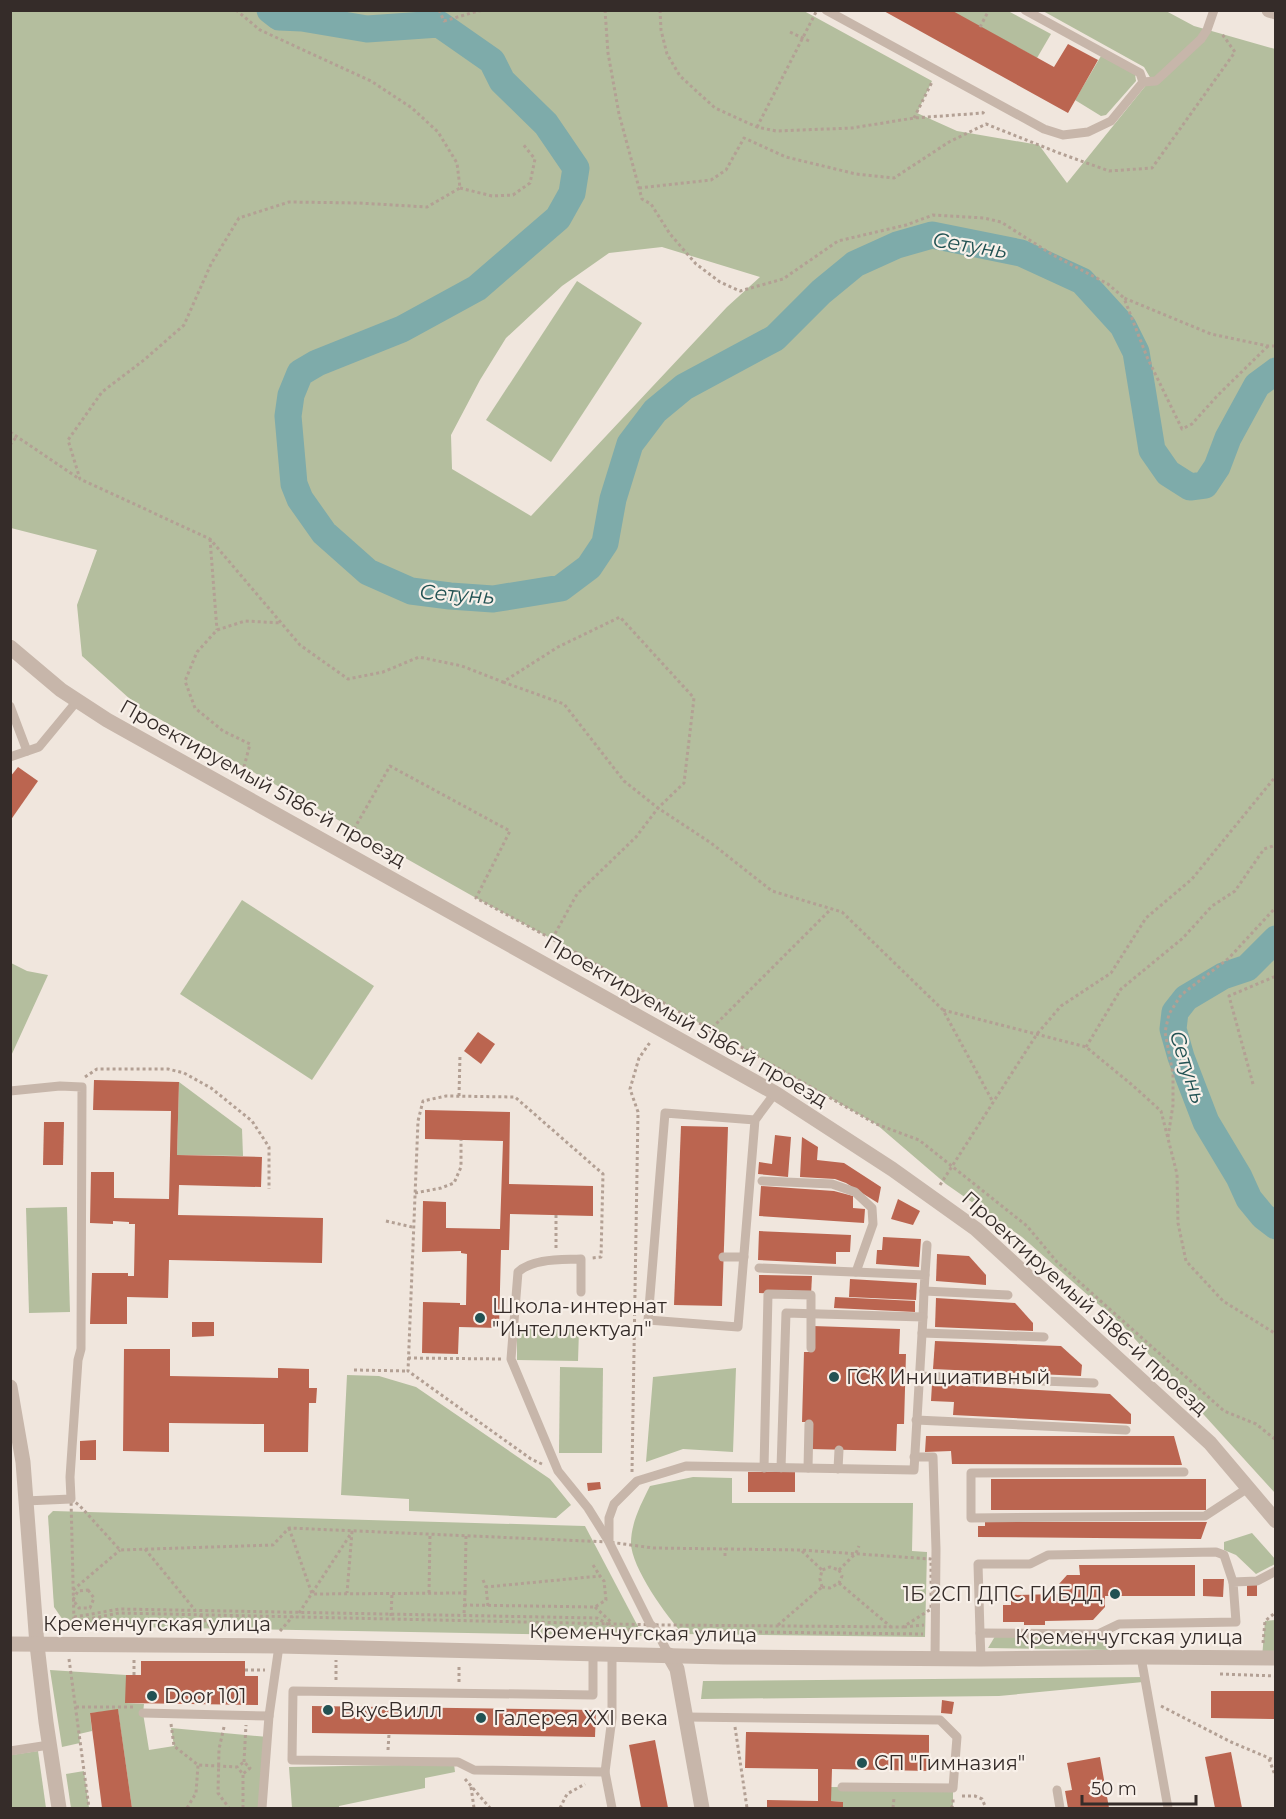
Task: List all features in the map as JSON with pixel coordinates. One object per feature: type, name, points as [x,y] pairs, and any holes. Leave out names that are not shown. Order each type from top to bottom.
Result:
[{"type":"street","points":[[1269,10],[1275,12]]},
{"type":"street","name":"Проектируемый 5186-й проезд","points":[[10,647],[61,690],[107,720],[775,1093],[933,1197],[976,1229],[1210,1443],[1275,1521]]},
{"type":"street","points":[[10,1387],[23,1462],[18,1501],[59,1809]]},
{"type":"street","name":"Кременчугская улица","points":[[10,1644],[280,1639],[669,1655],[935,1659],[1269,1658]]},
{"type":"street","points":[[669,1655],[677,1669],[702,1809]]},
{"type":"lane","points":[[826,10],[1044,129],[1063,135],[1088,132],[1111,122],[1143,82],[1156,81],[1202,39],[1214,10]]},
{"type":"lane","points":[[1025,10],[1140,73],[1143,82]]},
{"type":"lane","points":[[10,757],[39,747],[77,701]]},
{"type":"lane","points":[[10,706],[27,751]]},
{"type":"lane","points":[[10,1091],[60,1086],[82,1087],[81,1349],[78,1360],[70,1477],[71,1499],[18,1501]]},
{"type":"lane","points":[[755,1120],[665,1113],[648,1320],[738,1327],[755,1120],[775,1093]]},
{"type":"lane","points":[[762,1181],[832,1184],[855,1192],[872,1208],[873,1224],[856,1272]]},
{"type":"lane","points":[[609,1542],[609,1518],[614,1504],[637,1481],[686,1466],[914,1470],[927,1245]]},
{"type":"lane","points":[[723,1257],[744,1257]]},
{"type":"lane","points":[[581,1292],[581,1259],[556,1260],[525,1266],[518,1272],[511,1359],[558,1471],[588,1508],[609,1542],[669,1655]]},
{"type":"lane","points":[[759,1268],[925,1275]]},
{"type":"lane","points":[[924,1291],[1008,1295]]},
{"type":"lane","points":[[764,1468],[768,1294],[812,1295],[811,1348]]},
{"type":"lane","points":[[781,1468],[786,1313],[922,1317]]},
{"type":"lane","points":[[922,1333],[1044,1337]]},
{"type":"lane","points":[[919,1376],[1094,1383]]},
{"type":"lane","points":[[916,1420],[1126,1430]]},
{"type":"lane","points":[[808,1468],[809,1424]]},
{"type":"lane","points":[[838,1468],[839,1450]]},
{"type":"lane","points":[[914,1457],[933,1457],[936,1549],[935,1659]]},
{"type":"lane","points":[[1184,1472],[971,1473],[971,1518],[1205,1516],[1248,1488]]},
{"type":"lane","points":[[980,1633],[1098,1634],[1119,1624],[1236,1623],[1233,1582],[1224,1555],[1216,1552],[1048,1555],[1030,1564],[978,1564],[980,1633],[981,1659]]},
{"type":"lane","points":[[1233,1582],[1257,1581],[1275,1571]]},
{"type":"lane","points":[[262,1809],[269,1716],[280,1639]]},
{"type":"lane","points":[[593,1653],[593,1695],[293,1691],[292,1760],[458,1762],[474,1770],[605,1772]]},
{"type":"lane","points":[[612,1653],[612,1718],[605,1772],[612,1809]]},
{"type":"lane","points":[[1141,1657],[1168,1809]]},
{"type":"lane","points":[[143,1713],[269,1716]]},
{"type":"lane","points":[[686,1717],[940,1720],[957,1737],[953,1788],[842,1787]]},
{"type":"lane","points":[[10,1751],[49,1745]]},
{"type":"lane","points":[[1057,1790],[1060,1809]]},
{"type":"path","points":[[236,10],[260,30],[371,81],[412,108],[438,132],[457,164],[460,188]]},
{"type":"path","points":[[439,10],[444,21],[486,10]]},
{"type":"path","points":[[605,10],[608,53],[619,114],[642,199],[651,204],[670,234],[696,264],[720,282],[740,291],[783,279],[838,241],[906,225],[933,215],[984,218],[1001,222],[1053,255],[1108,284],[1124,298],[1211,334],[1275,346]]},
{"type":"path","points":[[660,10],[661,30],[667,54],[680,76],[715,108],[757,127],[776,131],[852,129],[914,118],[983,112],[990,100]]},
{"type":"path","points":[[757,127],[817,10]]},
{"type":"path","points":[[980,27],[989,10]]},
{"type":"path","points":[[790,32],[809,41]]},
{"type":"path","points":[[639,188],[711,180],[726,170],[744,138],[786,157],[856,174],[894,178],[949,142],[987,124],[1109,171],[1152,168],[1235,52],[1222,34]]},
{"type":"path","points":[[914,118],[937,71]]},
{"type":"path","points":[[80,479],[68,440],[102,392],[184,325],[211,264],[239,218],[289,202],[428,207],[460,188],[492,196],[513,195],[530,183],[535,159],[522,143]]},
{"type":"path","points":[[1124,298],[1147,357],[1182,429],[1192,424],[1268,346]]},
{"type":"path","points":[[10,432],[80,479],[210,539],[300,645],[348,679],[383,672],[419,657],[462,666],[564,704],[624,781],[658,808],[711,843],[772,891],[842,912],[943,1010],[993,1102]]},
{"type":"path","points":[[10,445],[17,436]]},
{"type":"path","points":[[210,539],[217,630]]},
{"type":"path","points":[[503,682],[558,647],[620,617],[694,698],[684,783],[658,808],[636,837],[577,894],[552,939]]},
{"type":"path","points":[[244,767],[250,744],[223,731],[195,708],[185,681],[198,652],[217,630],[245,621],[281,622]]},
{"type":"path","points":[[354,829],[390,766],[510,831],[476,897],[876,1124],[919,1140],[1027,1226],[1056,1262],[1224,1411],[1256,1424],[1275,1440]]},
{"type":"path","points":[[933,1197],[1037,1034],[1061,1006],[1111,973],[1146,918],[1192,879],[1275,776]]},
{"type":"path","points":[[1086,1047],[1121,989],[1183,938],[1212,906],[1235,891],[1264,849],[1275,845]]},
{"type":"path","points":[[1168,1139],[1173,1105],[1173,1074],[1165,1032],[1169,1014],[1181,995],[1229,958],[1275,907]]},
{"type":"path","points":[[701,1051],[711,1029],[830,910]]},
{"type":"path","points":[[1253,1084],[1228,996],[1275,976]]},
{"type":"path","points":[[943,1010],[1086,1047],[1161,1111],[1177,1174],[1178,1223],[1186,1261],[1223,1301],[1275,1334]]},
{"type":"path","points":[[637,1481],[632,1473],[638,1112],[630,1089],[639,1058],[660,1028]]},
{"type":"path","points":[[459,1096],[460,1055]]},
{"type":"path","points":[[82,1087],[85,1076],[97,1069],[168,1069],[189,1076],[211,1088],[252,1121],[269,1147],[269,1189]]},
{"type":"path","points":[[408,1371],[418,1121],[423,1101],[446,1096],[515,1097],[603,1174],[601,1257],[581,1259]]},
{"type":"path","points":[[415,1193],[441,1188],[454,1182],[460,1167],[461,1140]]},
{"type":"path","points":[[556,1215],[556,1260]]},
{"type":"path","points":[[386,1221],[413,1227]]},
{"type":"path","points":[[408,1358],[511,1359]]},
{"type":"path","points":[[354,1370],[408,1371],[531,1459],[558,1471]]},
{"type":"path","points":[[71,1499],[120,1550]]},
{"type":"path","points":[[71,1499],[74,1622],[118,1613],[391,1616]]},
{"type":"path","points":[[73,1590],[120,1550],[273,1545],[289,1528]]},
{"type":"path","points":[[289,1528],[609,1542],[652,1548],[801,1550],[931,1559],[931,1610],[903,1627],[777,1626],[616,1629],[606,1623]]},
{"type":"path","points":[[289,1528],[312,1594]]},
{"type":"path","points":[[346,1593],[352,1532]]},
{"type":"path","points":[[280,1639],[293,1616],[299,1612],[312,1594],[352,1532]]},
{"type":"path","points":[[429,1593],[430,1534]]},
{"type":"path","points":[[464,1618],[466,1536]]},
{"type":"path","points":[[745,1543],[745,1548]]},
{"type":"path","points":[[839,1570],[856,1553],[859,1546]]},
{"type":"path","points":[[724,1556],[725,1548]]},
{"type":"path","points":[[145,1549],[212,1630],[223,1630]]},
{"type":"path","points":[[801,1550],[822,1570]]},
{"type":"path","points":[[464,1605],[595,1607],[606,1600],[604,1581],[593,1565]]},
{"type":"path","points":[[822,1570],[830,1567],[839,1570],[842,1576],[840,1583],[830,1590],[822,1587]]},
{"type":"path","points":[[822,1570],[820,1579],[822,1587]]},
{"type":"path","points":[[486,1587],[600,1576]]},
{"type":"path","points":[[483,1580],[488,1606]]},
{"type":"path","points":[[840,1583],[891,1627]]},
{"type":"path","points":[[777,1626],[822,1587]]},
{"type":"path","points":[[88,1590],[94,1598],[90,1608],[80,1608],[74,1600],[78,1591],[88,1590]]},
{"type":"path","points":[[312,1594],[465,1593]]},
{"type":"path","points":[[391,1616],[392,1594]]},
{"type":"path","points":[[595,1607],[612,1623]]},
{"type":"path","points":[[74,1617],[120,1609],[299,1612],[612,1623],[653,1627],[936,1634]]},
{"type":"path","points":[[1269,1658],[1265,1620],[1275,1612]]},
{"type":"path","points":[[68,1657],[89,1809]]},
{"type":"path","points":[[134,1658],[134,1675]]},
{"type":"path","points":[[336,1660],[336,1675]]},
{"type":"path","points":[[459,1664],[459,1693]]},
{"type":"path","points":[[245,1670],[262,1670]]},
{"type":"path","points":[[1218,1674],[1275,1676]]},
{"type":"path","points":[[1149,1704],[1157,1704],[1275,1761]]},
{"type":"path","points":[[75,1707],[139,1707],[143,1713]]},
{"type":"path","points":[[169,1713],[174,1746],[198,1765],[237,1767],[244,1762]]},
{"type":"path","points":[[227,1716],[219,1749],[218,1793],[229,1809]]},
{"type":"path","points":[[243,1774],[250,1768],[244,1762],[246,1716]]},
{"type":"path","points":[[734,1718],[747,1809]]},
{"type":"path","points":[[1269,1759],[1275,1778]]},
{"type":"path","points":[[187,1809],[196,1793],[198,1765]]},
{"type":"path","points":[[237,1767],[243,1774],[243,1809]]},
{"type":"path","points":[[458,1772],[490,1809]]},
{"type":"path","points":[[560,1809],[567,1794],[585,1784]]},
{"type":"path","points":[[471,1785],[474,1809]]},
{"type":"path","points":[[953,1796],[975,1796],[982,1799],[986,1809]]},
{"type":"green space","points":[[11,11],[804,11],[932,81],[917,113],[957,131],[1039,145],[1067,183],[1151,79],[1144,67],[1043,11],[1166,11],[1194,26],[1275,49],[1275,1493],[1124,1327],[1022,1237],[946,1184],[876,1124],[140,708],[82,656],[77,605],[97,550],[11,528]],"holes":[[[662,247],[760,277],[727,307],[531,516],[452,469],[451,435],[480,380],[506,338],[562,286],[609,253]]]},
{"type":"green space","points":[[951,11],[1008,11],[1051,34],[1037,58]]},
{"type":"green space","points":[[1101,56],[1135,74],[1136,81],[1106,115],[1101,116],[1075,100]]},
{"type":"green space","points":[[577,281],[642,323],[551,462],[486,420]]},
{"type":"green space","points":[[242,900],[374,986],[312,1080],[180,994]]},
{"type":"green space","points":[[11,963],[27,971],[48,975],[11,1056]]},
{"type":"green space","points":[[179,1082],[242,1129],[243,1156],[177,1155]]},
{"type":"green space","points":[[67,1207],[70,1312],[29,1313],[26,1208]]},
{"type":"green space","points":[[517,1328],[579,1329],[578,1361],[517,1360]]},
{"type":"green space","points":[[560,1367],[603,1368],[602,1453],[559,1453]]},
{"type":"green space","points":[[736,1368],[733,1452],[683,1449],[646,1462],[653,1377]]},
{"type":"green space","points":[[347,1375],[379,1376],[416,1387],[550,1479],[571,1505],[556,1518],[409,1511],[409,1499],[341,1495]]},
{"type":"green space","points":[[693,1477],[732,1478],[732,1503],[913,1503],[912,1551],[927,1552],[925,1637],[683,1634],[643,1578],[633,1553],[631,1536],[637,1514],[650,1486]]},
{"type":"green space","points":[[53,1511],[585,1526],[643,1636],[73,1626],[65,1623],[54,1607],[48,1516]]},
{"type":"green space","points":[[1252,1533],[1275,1559],[1275,1564],[1256,1574],[1236,1555],[1224,1550],[1224,1542]]},
{"type":"green space","points":[[1275,1620],[1275,1658],[1262,1658],[1265,1621]]},
{"type":"green space","points":[[997,1633],[1098,1634],[1112,1650],[988,1648]]},
{"type":"green space","points":[[50,1670],[126,1675],[126,1703],[144,1704],[143,1713],[149,1750],[174,1746],[171,1728],[268,1737],[262,1808],[132,1808],[118,1710],[90,1713],[92,1731],[79,1734],[80,1743],[62,1747]]},
{"type":"green space","points":[[1145,1677],[1143,1682],[999,1696],[701,1699],[703,1681]]},
{"type":"green space","points":[[38,1751],[46,1808],[11,1808],[11,1755]]},
{"type":"green space","points":[[454,1764],[455,1772],[425,1778],[425,1788],[339,1806],[339,1808],[292,1808],[289,1767]]},
{"type":"green space","points":[[84,1771],[89,1808],[71,1808],[66,1774]]},
{"type":"green space","points":[[831,1787],[953,1788],[953,1805],[951,1808],[843,1808],[843,1802],[831,1801]]},
{"type":"building","points":[[882,10],[951,10],[1054,67],[1068,44],[1098,60],[1068,113]]},
{"type":"building","points":[[18,767],[38,781],[10,821],[10,777]]},
{"type":"building","points":[[478,1032],[495,1044],[481,1064],[464,1051]]},
{"type":"building","points":[[94,1080],[179,1082],[177,1155],[262,1157],[261,1187],[179,1185],[178,1215],[323,1218],[322,1263],[169,1260],[168,1298],[127,1297],[127,1324],[90,1324],[92,1273],[128,1273],[128,1276],[134,1276],[135,1224],[113,1221],[113,1224],[90,1223],[91,1172],[114,1172],[114,1198],[169,1199],[171,1111],[93,1110]]},
{"type":"building","points":[[425,1110],[510,1112],[509,1184],[593,1186],[593,1216],[510,1214],[509,1250],[501,1250],[499,1328],[459,1327],[458,1354],[422,1353],[423,1302],[466,1305],[467,1254],[461,1251],[422,1252],[423,1201],[446,1202],[446,1228],[500,1229],[503,1141],[425,1139]]},
{"type":"building","points":[[44,1122],[64,1122],[63,1165],[43,1165]]},
{"type":"building","points":[[681,1126],[728,1127],[722,1306],[674,1305]]},
{"type":"building","points":[[775,1135],[791,1137],[788,1177],[758,1174],[759,1162],[772,1164]]},
{"type":"building","points":[[802,1137],[818,1147],[817,1160],[844,1163],[881,1187],[878,1203],[846,1183],[835,1179],[800,1177]]},
{"type":"building","points":[[761,1186],[834,1191],[853,1196],[853,1208],[865,1209],[864,1223],[759,1216]]},
{"type":"building","points":[[898,1199],[920,1211],[913,1225],[891,1219]]},
{"type":"building","points":[[759,1231],[851,1235],[850,1252],[836,1252],[836,1264],[758,1260]]},
{"type":"building","points":[[883,1237],[921,1239],[919,1267],[876,1264],[877,1250],[882,1250]]},
{"type":"building","points":[[937,1254],[969,1256],[986,1275],[986,1285],[936,1281]]},
{"type":"building","points":[[759,1275],[812,1276],[811,1295],[759,1293]]},
{"type":"building","points":[[850,1279],[917,1283],[916,1300],[849,1297]]},
{"type":"building","points":[[835,1297],[915,1301],[915,1312],[834,1308]]},
{"type":"building","points":[[936,1298],[1015,1303],[1033,1323],[1033,1331],[935,1327]]},
{"type":"building","points":[[192,1322],[214,1322],[214,1336],[192,1337]]},
{"type":"building","points":[[813,1326],[900,1329],[899,1354],[906,1354],[904,1424],[897,1424],[896,1451],[810,1449],[810,1422],[802,1422],[804,1352],[813,1352]]},
{"type":"building","points":[[935,1341],[1061,1346],[1082,1365],[1081,1376],[933,1369]]},
{"type":"building","points":[[124,1349],[170,1349],[170,1376],[278,1378],[278,1368],[309,1369],[309,1388],[317,1388],[316,1403],[309,1403],[308,1452],[264,1452],[264,1424],[169,1423],[169,1452],[123,1451]]},
{"type":"building","points":[[932,1384],[1110,1394],[1131,1414],[1131,1424],[953,1415],[954,1402],[931,1401]]},
{"type":"building","points":[[926,1436],[1174,1436],[1182,1465],[952,1464],[951,1451],[925,1452]]},
{"type":"building","points":[[96,1440],[96,1460],[80,1460],[80,1441]]},
{"type":"building","points":[[748,1472],[795,1472],[795,1492],[748,1492]]},
{"type":"building","points":[[991,1479],[1206,1479],[1206,1510],[991,1510]]},
{"type":"building","points":[[600,1482],[601,1489],[588,1491],[587,1483]]},
{"type":"building","points":[[985,1522],[1207,1522],[1201,1539],[978,1537],[978,1526],[985,1526]]},
{"type":"building","name":"1Б 2СП ДПС ГИБДД","points":[[1079,1565],[1195,1565],[1195,1596],[1105,1596],[1105,1607],[1093,1620],[1045,1621],[1045,1625],[1003,1622],[1003,1605],[1011,1605],[1011,1595],[1059,1594],[1059,1584],[1067,1575],[1080,1575]]},
{"type":"building","points":[[1203,1579],[1224,1579],[1223,1597],[1203,1596]]},
{"type":"building","points":[[1247,1581],[1257,1581],[1257,1596],[1247,1596]]},
{"type":"building","points":[[141,1661],[245,1661],[245,1676],[258,1676],[258,1705],[125,1703],[126,1675],[141,1675]]},
{"type":"building","points":[[1211,1691],[1276,1691],[1276,1719],[1211,1718]]},
{"type":"building","points":[[942,1700],[954,1702],[952,1714],[941,1713]]},
{"type":"building","points":[[312,1706],[596,1710],[595,1737],[312,1733]]},
{"type":"building","points":[[118,1709],[132,1808],[102,1808],[90,1713]]},
{"type":"building","points":[[746,1732],[929,1735],[929,1771],[832,1769],[831,1801],[843,1802],[843,1808],[767,1808],[767,1800],[818,1801],[818,1769],[745,1768]]},
{"type":"building","points":[[655,1740],[668,1808],[641,1808],[629,1745]]},
{"type":"building","points":[[1231,1752],[1242,1808],[1215,1808],[1205,1757]]},
{"type":"building","points":[[1100,1757],[1109,1808],[1068,1808],[1065,1791],[1072,1790],[1067,1763]]},
{"type":"waterway","name":"Сетунь","points":[[270,10],[279,17],[302,18],[367,29],[439,24],[492,61],[502,81],[546,124],[576,168],[572,193],[558,218],[477,288],[402,329],[317,363],[300,373],[291,395],[288,416],[294,484],[300,499],[324,533],[368,572],[411,591],[493,599],[561,588],[589,567],[605,543],[613,499],[630,444],[655,411],[684,387],[775,338],[821,292],[855,264],[897,245],[932,235],[1021,253],[1082,281],[1123,326],[1136,352],[1152,450],[1168,473],[1190,487],[1205,485],[1217,467],[1228,438],[1257,385],[1276,371]]},
{"type":"waterway","name":"Сетунь","points":[[1276,939],[1247,968],[1223,976],[1186,998],[1175,1012],[1173,1029],[1181,1057],[1206,1122],[1239,1177],[1249,1199],[1263,1216],[1276,1226]]},
{"type":"place","name":"Школа-интернат \"Интеллектуал\"","points":[[480,1318]]},
{"type":"place","name":"ГСК Инициативный","points":[[834,1377]]},
{"type":"place","name":"1Б 2СП ДПС ГИБДД","points":[[1115,1594]]},
{"type":"place","name":"Door 101","points":[[152,1696]]},
{"type":"place","name":"ВкусВилл","points":[[328,1710]]},
{"type":"place","name":"Галерея XXI века","points":[[481,1718]]},
{"type":"place","name":"СП \"Гимназия\"","points":[[862,1763]]}]
